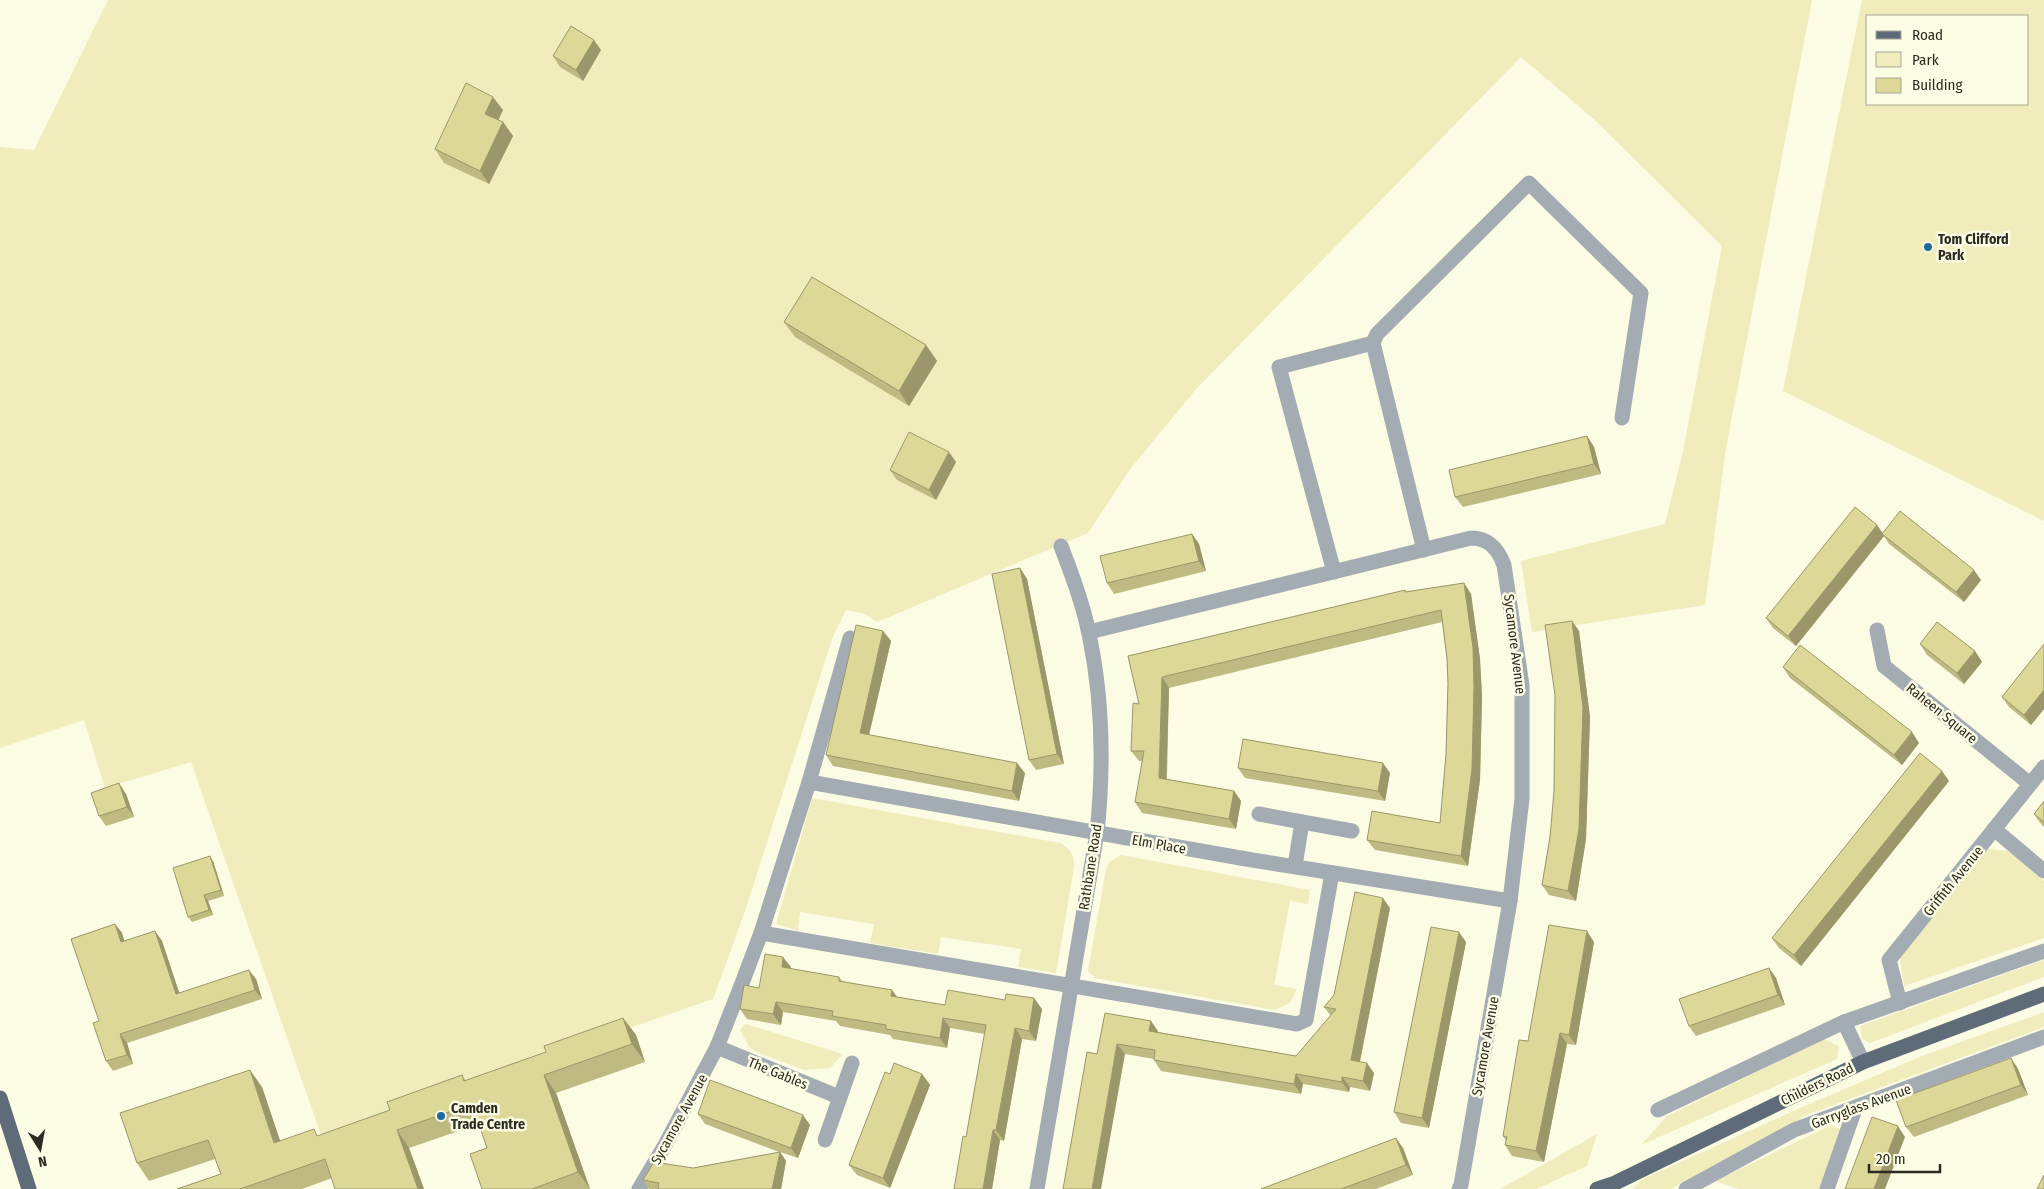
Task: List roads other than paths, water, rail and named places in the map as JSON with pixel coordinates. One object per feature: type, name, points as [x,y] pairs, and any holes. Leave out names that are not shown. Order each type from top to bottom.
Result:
[{"type":"main road","name":"Childers Road","points":[[1597,1189],[1863,1062],[2044,994]]},
{"type":"main road","points":[[0,1098],[29,1189]]},
{"type":"street","points":[[1424,550],[1373,343],[1377,334],[1529,183],[1641,293],[1622,418]]},
{"type":"street","points":[[1334,572],[1279,367],[1373,343]]},
{"type":"street","name":"Sycamore Avenue","points":[[1089,632],[1472,538],[1481,538],[1487,541],[1500,555],[1504,565],[1520,663],[1522,696],[1522,799],[1510,901],[1458,1189]]},
{"type":"street","name":"Rathbane Road","points":[[1037,1189],[1097,832],[1100,798],[1101,717],[1096,671],[1089,632],[1076,586],[1061,546]]},
{"type":"street","name":"Raheen Square","points":[[1877,630],[1884,666],[2030,784]]},
{"type":"street","name":"Sycamore Avenue","points":[[639,1189],[665,1146],[717,1048],[761,933],[809,782],[850,638]]},
{"type":"street","name":"Griffith Avenue","points":[[1900,1003],[1889,960],[2044,766]]},
{"type":"street","name":"Elm Place","points":[[809,782],[1332,873],[1510,901]]},
{"type":"street","points":[[1259,814],[1352,831]]},
{"type":"street","points":[[1295,866],[1302,822]]},
{"type":"street","points":[[1994,829],[2044,871]]},
{"type":"street","points":[[761,933],[1297,1024],[1306,1020],[1332,873]]},
{"type":"street","points":[[1658,1110],[1844,1022],[2044,951]]},
{"type":"street","points":[[1844,1022],[1863,1062]]},
{"type":"street","name":"Garryglass Avenue","points":[[1686,1189],[1794,1130],[1855,1109],[2044,1037]]},
{"type":"street","name":"The Gables","points":[[717,1048],[839,1098]]},
{"type":"street","points":[[825,1140],[852,1063]]},
{"type":"street","points":[[1827,1189],[1855,1109]]},
{"type":"place","name":"Tom Clifford Park","points":[[1928,247]]},
{"type":"place","name":"Camden Trade Centre","points":[[441,1116]]}]
